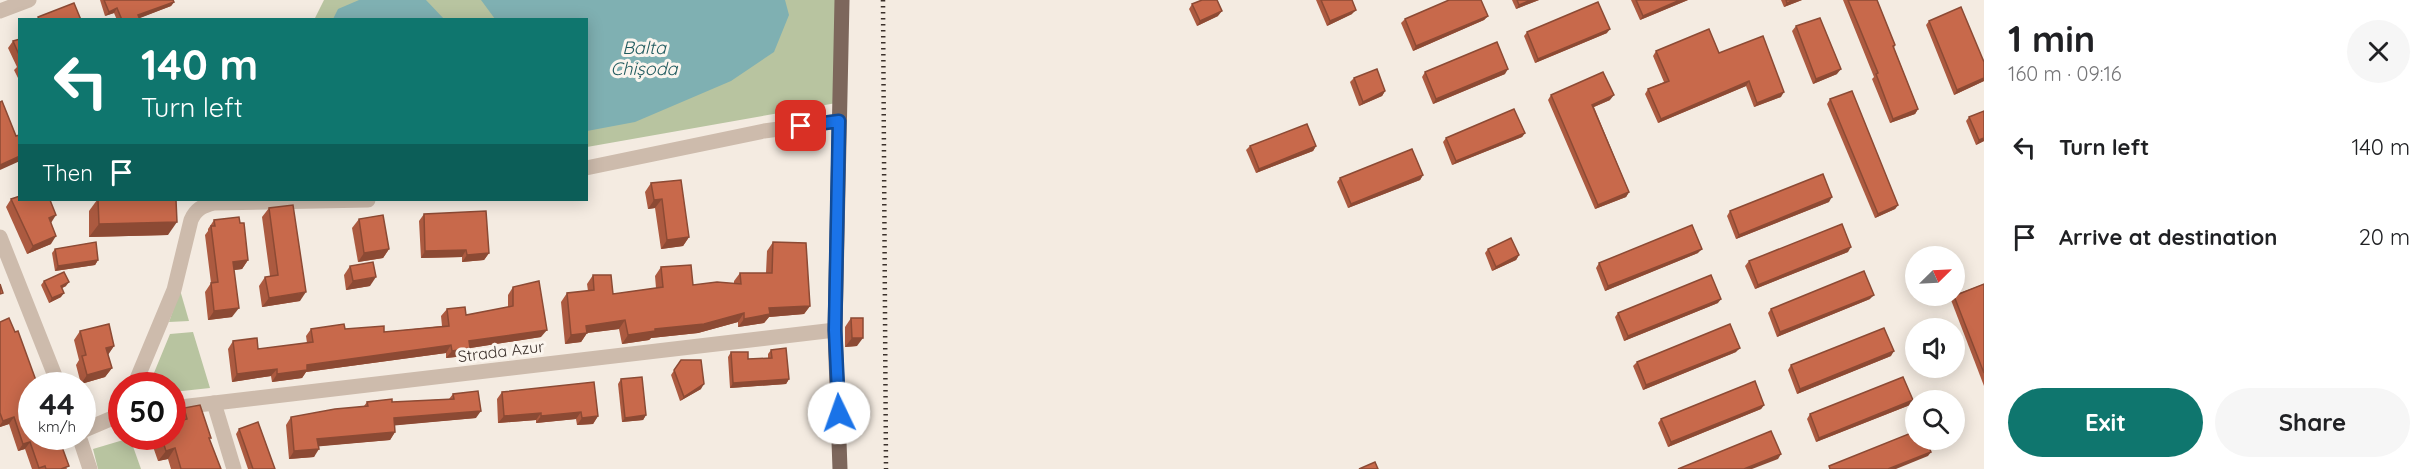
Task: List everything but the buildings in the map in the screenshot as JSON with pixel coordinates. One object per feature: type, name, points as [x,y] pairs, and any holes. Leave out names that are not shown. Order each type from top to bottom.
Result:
[{"type":"main road","points":[[840,469],[835,330],[843,0]]},
{"type":"street","points":[[0,11],[29,0]]},
{"type":"street","points":[[588,168],[764,131],[839,121]]},
{"type":"street","points":[[140,372],[174,290],[185,238],[195,212],[201,206],[214,203],[317,201]]},
{"type":"street","points":[[0,237],[53,372]]},
{"type":"street","name":"Strada Azur","points":[[186,406],[835,330]]},
{"type":"street","points":[[214,403],[234,469]]},
{"type":"street","points":[[84,450],[90,469]]},
{"type":"green space","points":[[324,0],[839,0],[842,102],[588,147],[588,18],[315,18]]},
{"type":"green space","points":[[180,290],[189,321],[169,322]]},
{"type":"green space","points":[[193,332],[210,388],[186,391],[186,372],[154,372],[170,334]]},
{"type":"green space","points":[[108,445],[108,450],[134,450],[141,469],[98,469],[93,450]]},
{"type":"water","points":[[359,0],[426,0],[443,18],[334,18],[338,9]]},
{"type":"water","name":"Balta Chișoda","points":[[481,0],[785,0],[789,15],[774,52],[731,81],[635,122],[588,131],[588,18],[494,18]]},
{"type":"railway","points":[[883,0],[886,469]]},
{"type":"route","points":[[801,126],[839,121],[835,330],[839,413]]}]
